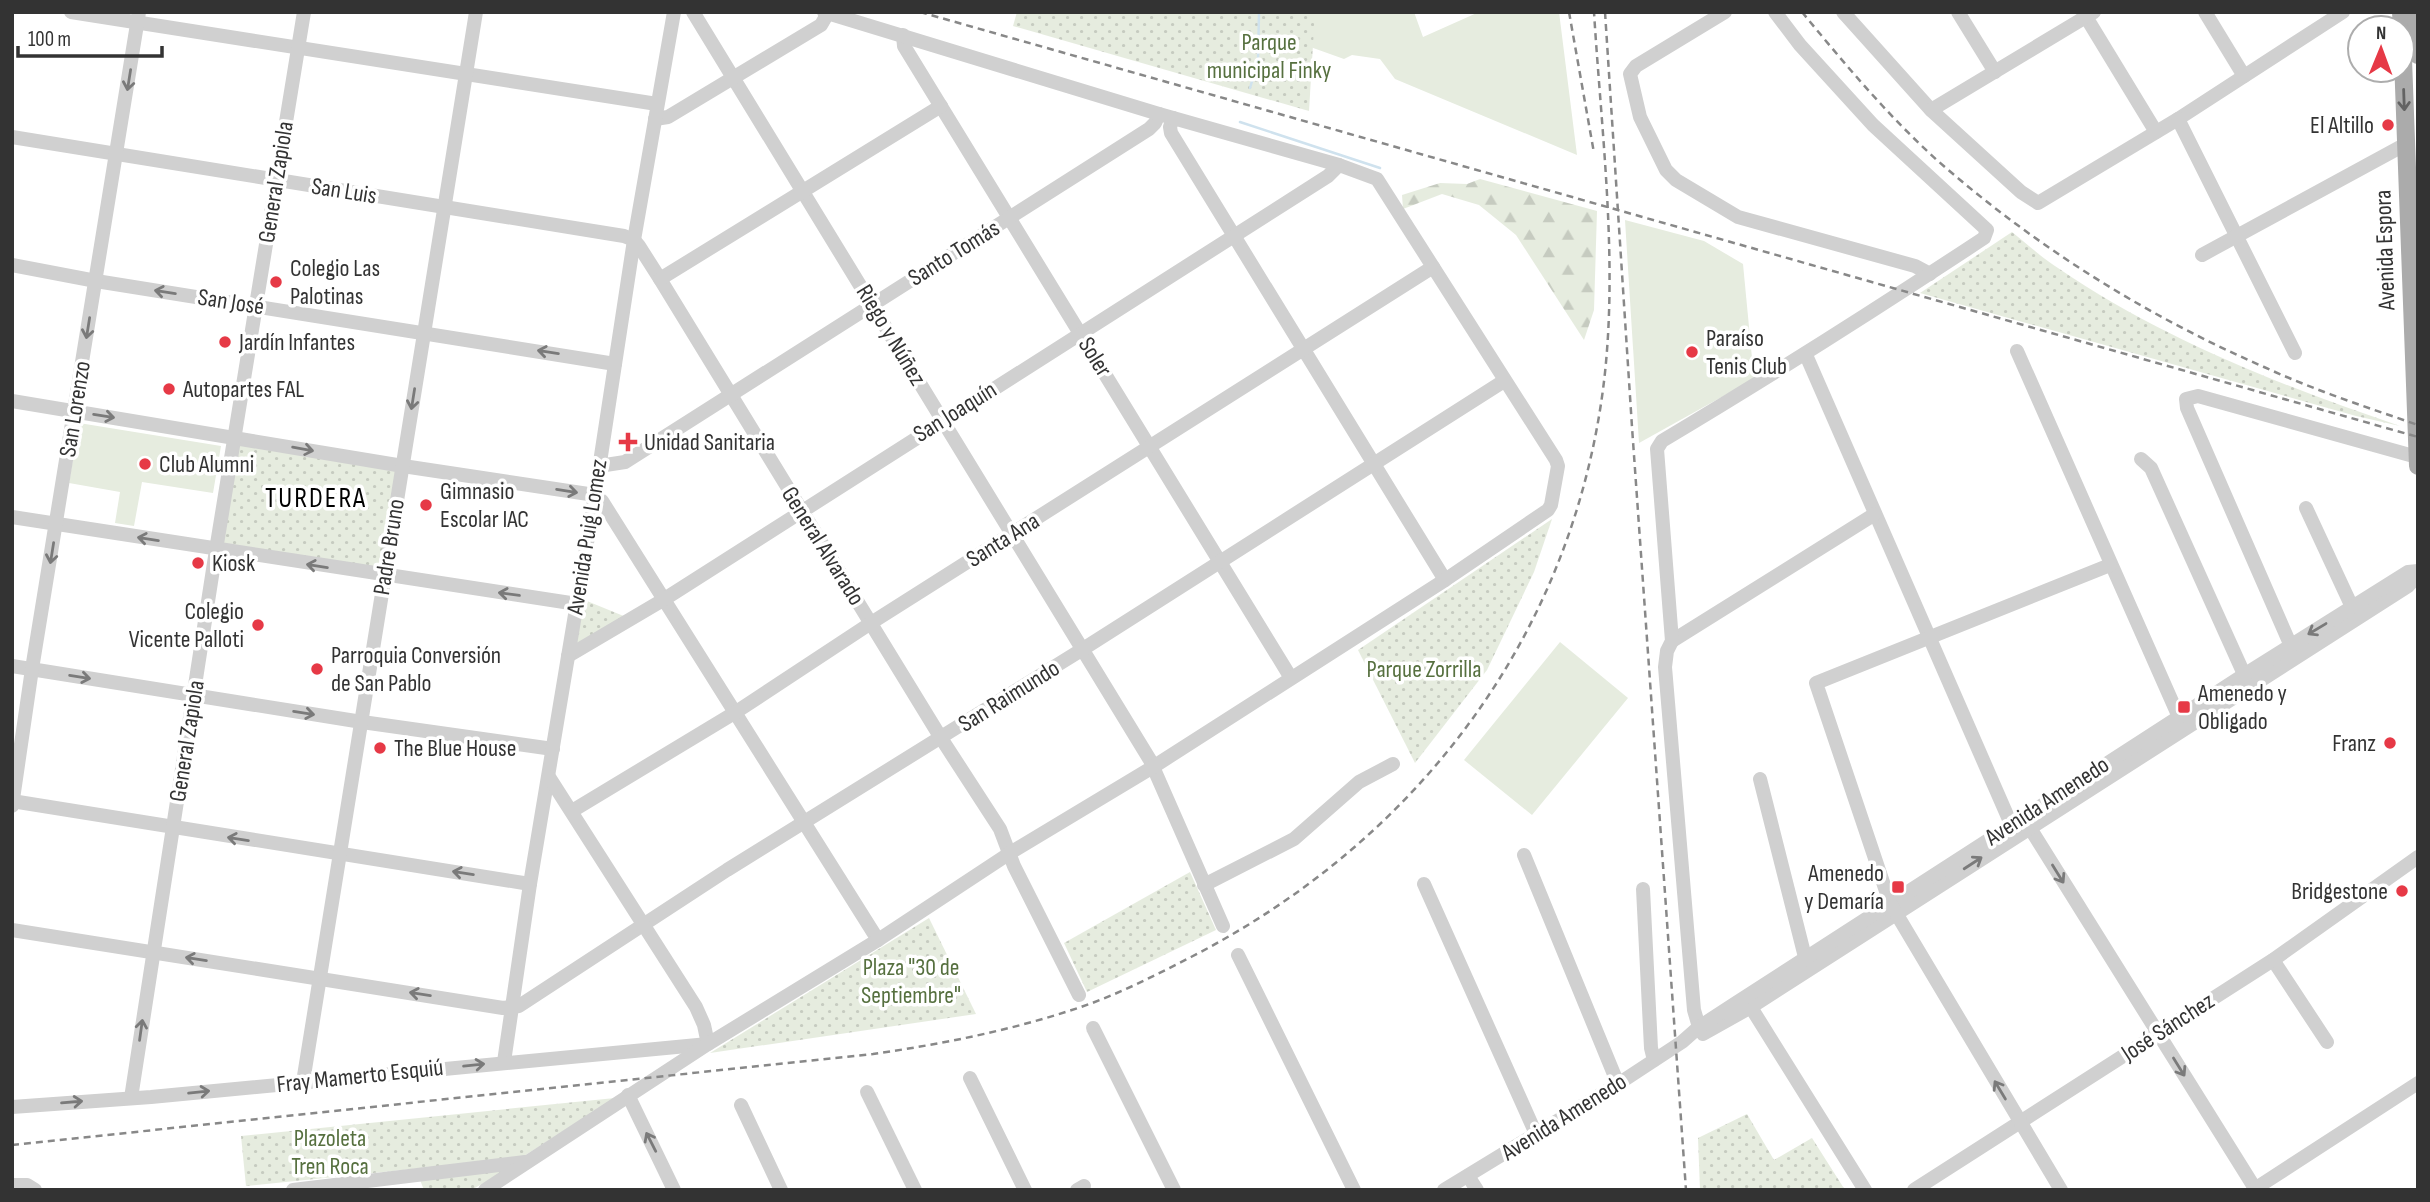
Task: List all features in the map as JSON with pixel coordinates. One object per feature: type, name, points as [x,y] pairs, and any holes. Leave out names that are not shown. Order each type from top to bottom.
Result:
[{"type":"main road","points":[[2416,12],[2418,55]]},
{"type":"main road","name":"Avenida Espora","points":[[2404,84],[2418,466]]},
{"type":"street","points":[[71,12],[139,17],[297,49],[657,104]]},
{"type":"street","name":"General Zapiola","points":[[131,1098],[215,550],[304,12]]},
{"type":"street","name":"Padre Bruno","points":[[303,1082],[476,12]]},
{"type":"street","name":"Avenida Puig Lomez","points":[[504,1062],[530,884],[595,495],[634,240],[674,12]]},
{"type":"street","name":"Riego y Núñez","points":[[693,12],[1153,767],[1223,926]]},
{"type":"street","points":[[1725,12],[1634,68],[1630,74],[1640,117],[1666,170],[1676,180],[1738,217],[1915,266],[1930,274]]},
{"type":"street","points":[[1699,1027],[1694,1010],[1665,667],[1667,651],[1672,641],[1657,449],[1662,442],[1806,355],[1930,274],[1984,238],[1987,230],[1866,118],[1800,45],[1775,12]]},
{"type":"street","points":[[1958,12],[1995,72]]},
{"type":"street","points":[[2205,12],[2244,76]]},
{"type":"street","points":[[1844,13],[1931,110],[2021,191],[2038,202],[2178,119],[2343,12]]},
{"type":"street","points":[[485,1190],[708,1044],[878,940],[1010,853],[1153,767],[1445,580],[1548,510],[1558,466],[1377,178],[826,13],[821,25],[668,117],[654,119]]},
{"type":"street","points":[[1931,110],[2088,14],[2156,132]]},
{"type":"street","name":"San Lorenzo","points":[[12,803],[139,17]]},
{"type":"street","name":"Soler","points":[[903,35],[904,46],[1291,678]]},
{"type":"street","points":[[660,279],[942,106]]},
{"type":"street","points":[[1166,116],[1171,134],[1231,235],[1445,580]]},
{"type":"street","name":"Santo Tomás","points":[[599,466],[625,462],[1149,130],[1166,116]]},
{"type":"street","points":[[2178,119],[2295,353]]},
{"type":"street","name":"San Luis","points":[[12,137],[444,206],[624,236],[634,240]]},
{"type":"street","points":[[2202,255],[2406,144]]},
{"type":"street","name":"San Joaquín","points":[[568,656],[663,600],[1231,235],[1328,176],[1339,165]]},
{"type":"street","name":"General Alvarado","points":[[634,240],[1000,829],[1079,995]]},
{"type":"street","name":"San José","points":[[12,265],[96,281],[615,363]]},
{"type":"street","name":"Santa Ana","points":[[572,811],[736,712],[871,623],[1433,267]]},
{"type":"street","points":[[2017,351],[2181,723]]},
{"type":"street","points":[[1806,355],[1929,636],[2020,826],[2158,1032],[2255,1189],[2418,1083]]},
{"type":"street","name":"San Raimundo","points":[[512,1008],[1504,382]]},
{"type":"street","points":[[2293,651],[2187,408],[2186,399],[2198,396],[2417,457]]},
{"type":"street","points":[[12,401],[595,495],[602,501],[878,940]]},
{"type":"street","points":[[2141,459],[2151,468],[2247,681]]},
{"type":"street","points":[[2306,508],[2352,607]]},
{"type":"street","points":[[1672,641],[1875,514]]},
{"type":"street","points":[[12,517],[577,604]]},
{"type":"street","points":[[2061,1190],[1893,909],[1816,683],[2110,565]]},
{"type":"street","name":"Avenida Amenedo","points":[[1682,1042],[1697,1038],[1748,1002],[2247,681],[2352,607],[2408,572],[2418,573]]},
{"type":"street","name":"Avenida Amenedo","points":[[2293,651],[2408,586],[2418,573]]},
{"type":"street","points":[[12,666],[362,722],[553,749]]},
{"type":"street","points":[[1204,885],[1294,839],[1359,782],[1393,764]]},
{"type":"street","points":[[549,776],[696,1007],[708,1044]]},
{"type":"street","points":[[1760,779],[1807,964]]},
{"type":"street","points":[[12,803],[530,884]]},
{"type":"street","points":[[1524,855],[1618,1084]]},
{"type":"street","name":"José Sánchez","points":[[1914,1190],[2273,960],[2418,857]]},
{"type":"street","points":[[1424,884],[1536,1134]]},
{"type":"street","points":[[1643,889],[1651,1048],[1654,1060]]},
{"type":"street","points":[[12,930],[512,1008]]},
{"type":"street","points":[[1238,955],[1354,1190]]},
{"type":"street","points":[[2273,960],[2326,1042]]},
{"type":"street","points":[[1748,1002],[1866,1190]]},
{"type":"street","name":"Avenida Amenedo","points":[[1444,1190],[1618,1084],[1682,1042],[1699,1027],[1748,1002]]},
{"type":"street","points":[[1093,1028],[1174,1190]]},
{"type":"street","name":"Fray Mamerto Esquiú","points":[[12,1107],[708,1044]]},
{"type":"street","points":[[970,1078],[1025,1190]]},
{"type":"street","points":[[867,1092],[915,1190]]},
{"type":"street","points":[[628,1095],[674,1190]]},
{"type":"street","points":[[741,1105],[781,1190]]},
{"type":"street","points":[[293,1190],[413,1183],[530,1161]]},
{"type":"street","points":[[1468,1175],[1477,1190]]},
{"type":"street","points":[[12,1185],[27,1185],[35,1190]]},
{"type":"green space","name":"Parque municipal Finky","points":[[1017,12],[1315,12],[1309,111],[1013,26]]},
{"type":"green space","points":[[1305,12],[1414,12],[1423,37],[1479,12],[1559,12],[1577,155],[1395,79],[1380,59],[1352,55],[1344,59],[1302,44]]},
{"type":"green space","points":[[1480,179],[1597,211],[1594,310],[1584,340],[1516,235],[1479,205],[1442,194],[1403,209],[1402,195],[1440,183],[1467,184]]},
{"type":"green space","name":"Paraíso Tenis Club","points":[[1625,220],[1704,241],[1743,264],[1754,379],[1639,443]]},
{"type":"green space","points":[[2012,232],[2052,264],[2098,294],[2181,339],[2267,377],[2400,426],[2356,416],[1920,293]]},
{"type":"green space","name":"Club Alumni","points":[[79,423],[221,446],[213,493],[142,482],[134,526],[115,523],[120,492],[69,483]]},
{"type":"green space","points":[[235,437],[403,466],[384,576],[216,550]]},
{"type":"green space","name":"Parque Zorrilla","points":[[1552,519],[1534,572],[1487,670],[1415,763],[1358,650]]},
{"type":"green space","points":[[582,599],[626,617],[573,646]]},
{"type":"green space","points":[[1560,642],[1628,698],[1532,815],[1464,760]]},
{"type":"green space","points":[[1190,872],[1216,930],[1087,992],[1064,943]]},
{"type":"green space","name":"Plaza \"30 de Septiembre\"","points":[[929,918],[976,1014],[710,1053]]},
{"type":"green space","name":"Plazoleta Tren Roca","points":[[615,1098],[521,1158],[246,1186],[241,1136]]},
{"type":"green space","points":[[1747,1114],[1774,1160],[1812,1138],[1845,1190],[1700,1190],[1698,1138]]},
{"type":"green space","points":[[508,1170],[471,1190],[424,1190],[420,1180]]},
{"type":"waterway","points":[[1250,88],[1258,61],[1259,12]]},
{"type":"waterway","points":[[1240,122],[1380,168]]},
{"type":"railway","points":[[920,12],[2418,437]]},
{"type":"railway","points":[[1569,12],[1594,153]]},
{"type":"railway","points":[[12,1145],[873,1054],[925,1046],[1003,1030],[1093,1003],[1191,957],[1269,912],[1341,859],[1405,799],[1462,733],[1510,661],[1550,582],[1580,499],[1600,410],[1609,312],[1608,211],[1594,12]]},
{"type":"railway","points":[[1605,12],[1686,1190]]},
{"type":"railway","points":[[1802,12],[1867,89],[1938,161],[2014,222],[2093,277],[2134,302],[2220,347],[2340,398],[2418,425]]},
{"type":"place","name":"El Altillo","points":[[2388,125]]},
{"type":"place","name":"Colegio Las Palotinas","points":[[276,282]]},
{"type":"place","name":"Jardín Infantes","points":[[225,342]]},
{"type":"place","name":"Paraíso Tenis Club","points":[[1692,352]]},
{"type":"place","name":"Autopartes FAL","points":[[169,389]]},
{"type":"place","name":"Unidad Sanitaria","points":[[628,442]]},
{"type":"place","name":"Club Alumni","points":[[145,464]]},
{"type":"place","name":"Gimnasio Escolar IAC","points":[[426,505]]},
{"type":"place","name":"Kiosk","points":[[198,563]]},
{"type":"place","name":"Colegio Vicente Palloti","points":[[258,625]]},
{"type":"place","name":"Parroquia Conversión de San Pablo","points":[[317,669]]},
{"type":"place","name":"Amenedo y Obligado","points":[[2184,707]]},
{"type":"place","name":"Franz","points":[[2390,743]]},
{"type":"place","name":"The Blue House","points":[[380,748]]},
{"type":"place","name":"Amenedo y Demaría","points":[[1898,887]]},
{"type":"place","name":"Bridgestone","points":[[2402,891]]},
{"type":"district","name":"TURDERA","points":[[316,498]]}]
